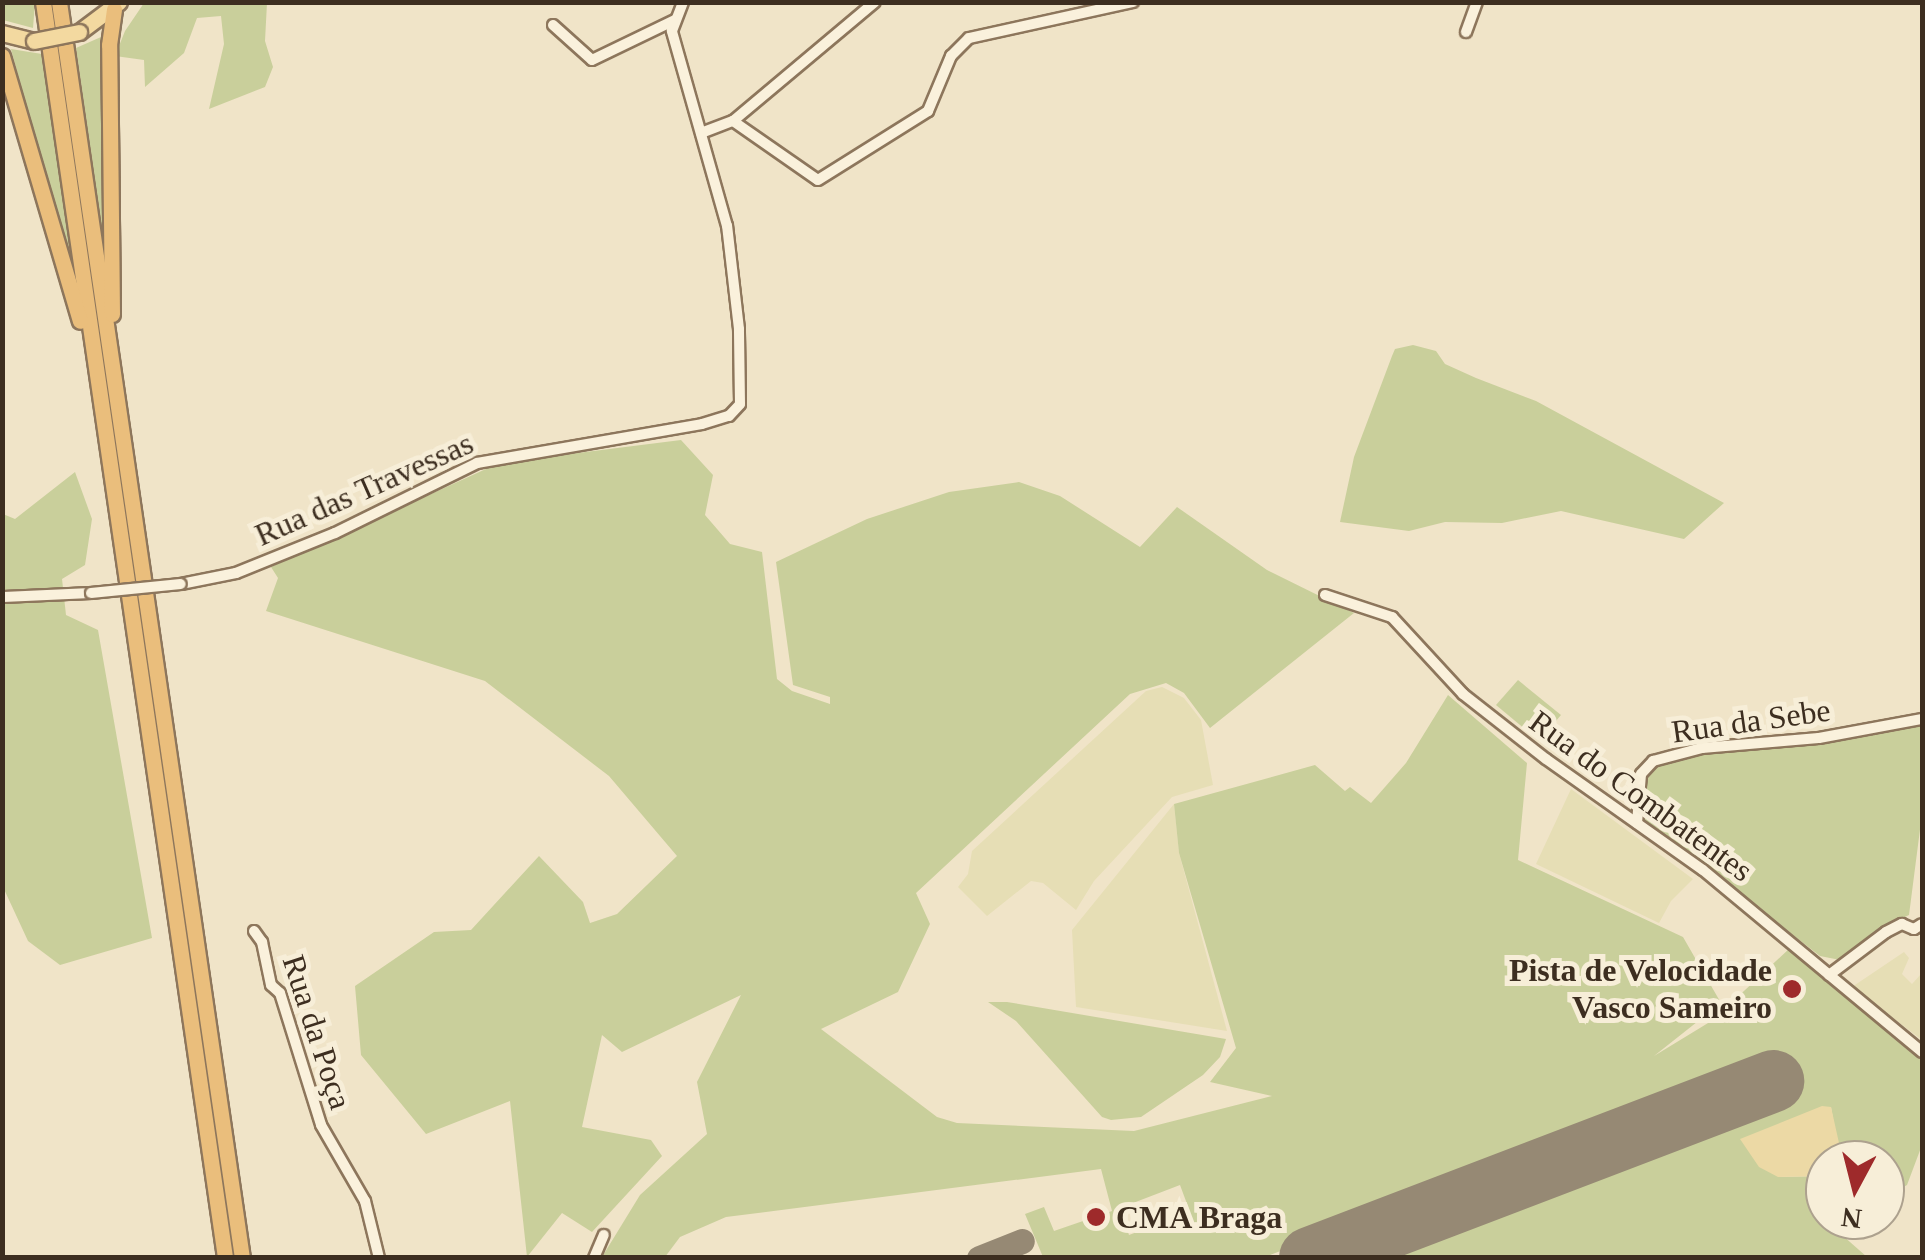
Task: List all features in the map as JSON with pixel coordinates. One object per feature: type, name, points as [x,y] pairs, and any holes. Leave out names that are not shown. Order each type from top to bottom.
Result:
[{"type":"highway","points":[[43,2],[226,1258]]},
{"type":"highway","points":[[60,2],[242,1258]]},
{"type":"highway","points":[[116,6],[110,45],[112,308],[129,449],[126,472]]},
{"type":"highway","points":[[2,56],[77,306],[104,474],[114,498]]},
{"type":"main road","points":[[2,33],[34,40],[78,32],[116,6]]},
{"type":"street","points":[[683,2],[674,20],[676,48],[701,133],[733,120],[875,2]]},
{"type":"street","points":[[733,120],[818,180],[928,111],[951,56],[968,38],[1133,2]]},
{"type":"street","points":[[1466,32],[1477,2]]},
{"type":"street","points":[[553,25],[592,60],[674,20]]},
{"type":"street","name":"Rua das Travessas","points":[[2,598],[92,594],[236,574],[335,533],[476,463],[730,416],[740,404],[740,329],[727,226],[701,133]]},
{"type":"street","name":"Rua do Combatentes","points":[[1325,595],[1392,616],[1463,694],[1703,870],[1922,1052]]},
{"type":"street","name":"Rua da Sebe","points":[[1637,823],[1641,774],[1653,761],[1702,748],[1835,736],[1922,719]]},
{"type":"street","points":[[1829,975],[1886,932],[1902,924],[1914,929],[1922,924]]},
{"type":"street","name":"Rua da Poça","points":[[254,932],[262,942],[271,986],[280,993],[299,1066],[321,1125],[365,1201],[379,1258]]},
{"type":"street","points":[[594,1258],[604,1235]]},
{"type":"shaded area","points":[[1162,687],[1184,698],[1201,720],[1213,785],[1172,797],[1094,881],[1076,910],[1043,883],[1031,881],[987,916],[958,887],[968,874],[972,851],[1146,691]]},
{"type":"shaded area","points":[[1571,789],[1693,879],[1671,901],[1659,923],[1536,864]]},
{"type":"shaded area","points":[[1174,804],[1179,853],[1227,1031],[1076,1007],[1072,930]]},
{"type":"shaded area","points":[[1904,952],[1909,958],[1902,974],[1912,984],[1922,973],[1922,1040],[1852,987]]},
{"type":"green space","points":[[2,3],[35,3],[33,28],[3,20]]},
{"type":"green space","points":[[144,3],[267,3],[265,41],[273,67],[265,87],[209,109],[224,44],[221,16],[197,18],[184,53],[145,87],[144,60],[115,56],[125,31]]},
{"type":"green space","points":[[101,37],[106,142],[108,272],[76,48]]},
{"type":"green space","points":[[11,49],[42,54],[75,278],[61,238]]},
{"type":"green space","points":[[1413,345],[1436,351],[1445,364],[1536,401],[1724,503],[1684,539],[1561,511],[1502,523],[1445,522],[1409,531],[1340,522],[1354,457],[1392,356],[1395,349]]},
{"type":"green space","points":[[681,440],[713,475],[705,515],[730,544],[762,552],[777,679],[792,691],[830,704],[830,697],[793,685],[776,562],[867,519],[949,492],[1019,482],[1060,496],[1140,547],[1177,507],[1267,570],[1354,613],[1210,728],[1184,693],[1166,683],[1130,694],[916,893],[930,924],[898,992],[821,1029],[937,1117],[957,1123],[1134,1131],[1272,1096],[1210,1082],[1236,1048],[1179,853],[1174,804],[1315,765],[1345,791],[1350,787],[1371,803],[1406,763],[1448,695],[1527,763],[1518,860],[1683,937],[1721,1003],[1654,1056],[1713,1020],[1790,948],[1920,1058],[1922,1145],[1905,1186],[1905,1140],[1837,1140],[1831,1107],[1778,1177],[1805,1176],[1805,1240],[1848,1240],[1867,1257],[1352,1257],[1779,1096],[1768,1065],[1265,1257],[1043,1257],[1025,1214],[1044,1207],[1054,1231],[1112,1211],[1101,1169],[726,1217],[680,1237],[665,1257],[602,1257],[640,1195],[707,1134],[697,1082],[741,995],[622,1052],[602,1035],[582,1127],[651,1140],[662,1156],[592,1232],[562,1213],[527,1257],[510,1101],[426,1134],[361,1055],[355,986],[434,932],[471,930],[539,856],[583,902],[590,923],[617,914],[677,856],[609,776],[485,681],[266,611],[278,578],[271,567],[499,463]],"holes":[[[1180,1185],[1190,1212],[1129,1235],[1120,1208]]]},
{"type":"green space","points":[[75,472],[92,519],[85,565],[62,579],[66,615],[98,630],[152,938],[60,965],[28,941],[3,887],[3,514],[15,519]]},
{"type":"green space","points":[[1518,680],[1561,715],[1539,741],[1496,705]]},
{"type":"green space","points":[[1922,723],[1922,814],[1909,915],[1883,927],[1840,960],[1820,956],[1643,819],[1641,783],[1653,766],[1696,753],[1870,735]]},
{"type":"green space","points":[[988,1002],[1226,1039],[1220,1057],[1203,1075],[1141,1117],[1111,1120],[1102,1117],[1016,1021]]},
{"type":"sand","points":[[1822,1106],[1831,1107],[1838,1140],[1805,1140],[1805,1176],[1778,1177],[1759,1167],[1740,1139]]},
{"type":"taxiway","points":[[979,1258],[1022,1241]]},
{"type":"runway","points":[[1310,1258],[1773,1081]]},
{"type":"place","name":"Pista de Velocidade Vasco Sameiro","points":[[1792,989]]},
{"type":"place","name":"CMA Braga","points":[[1096,1217]]}]
